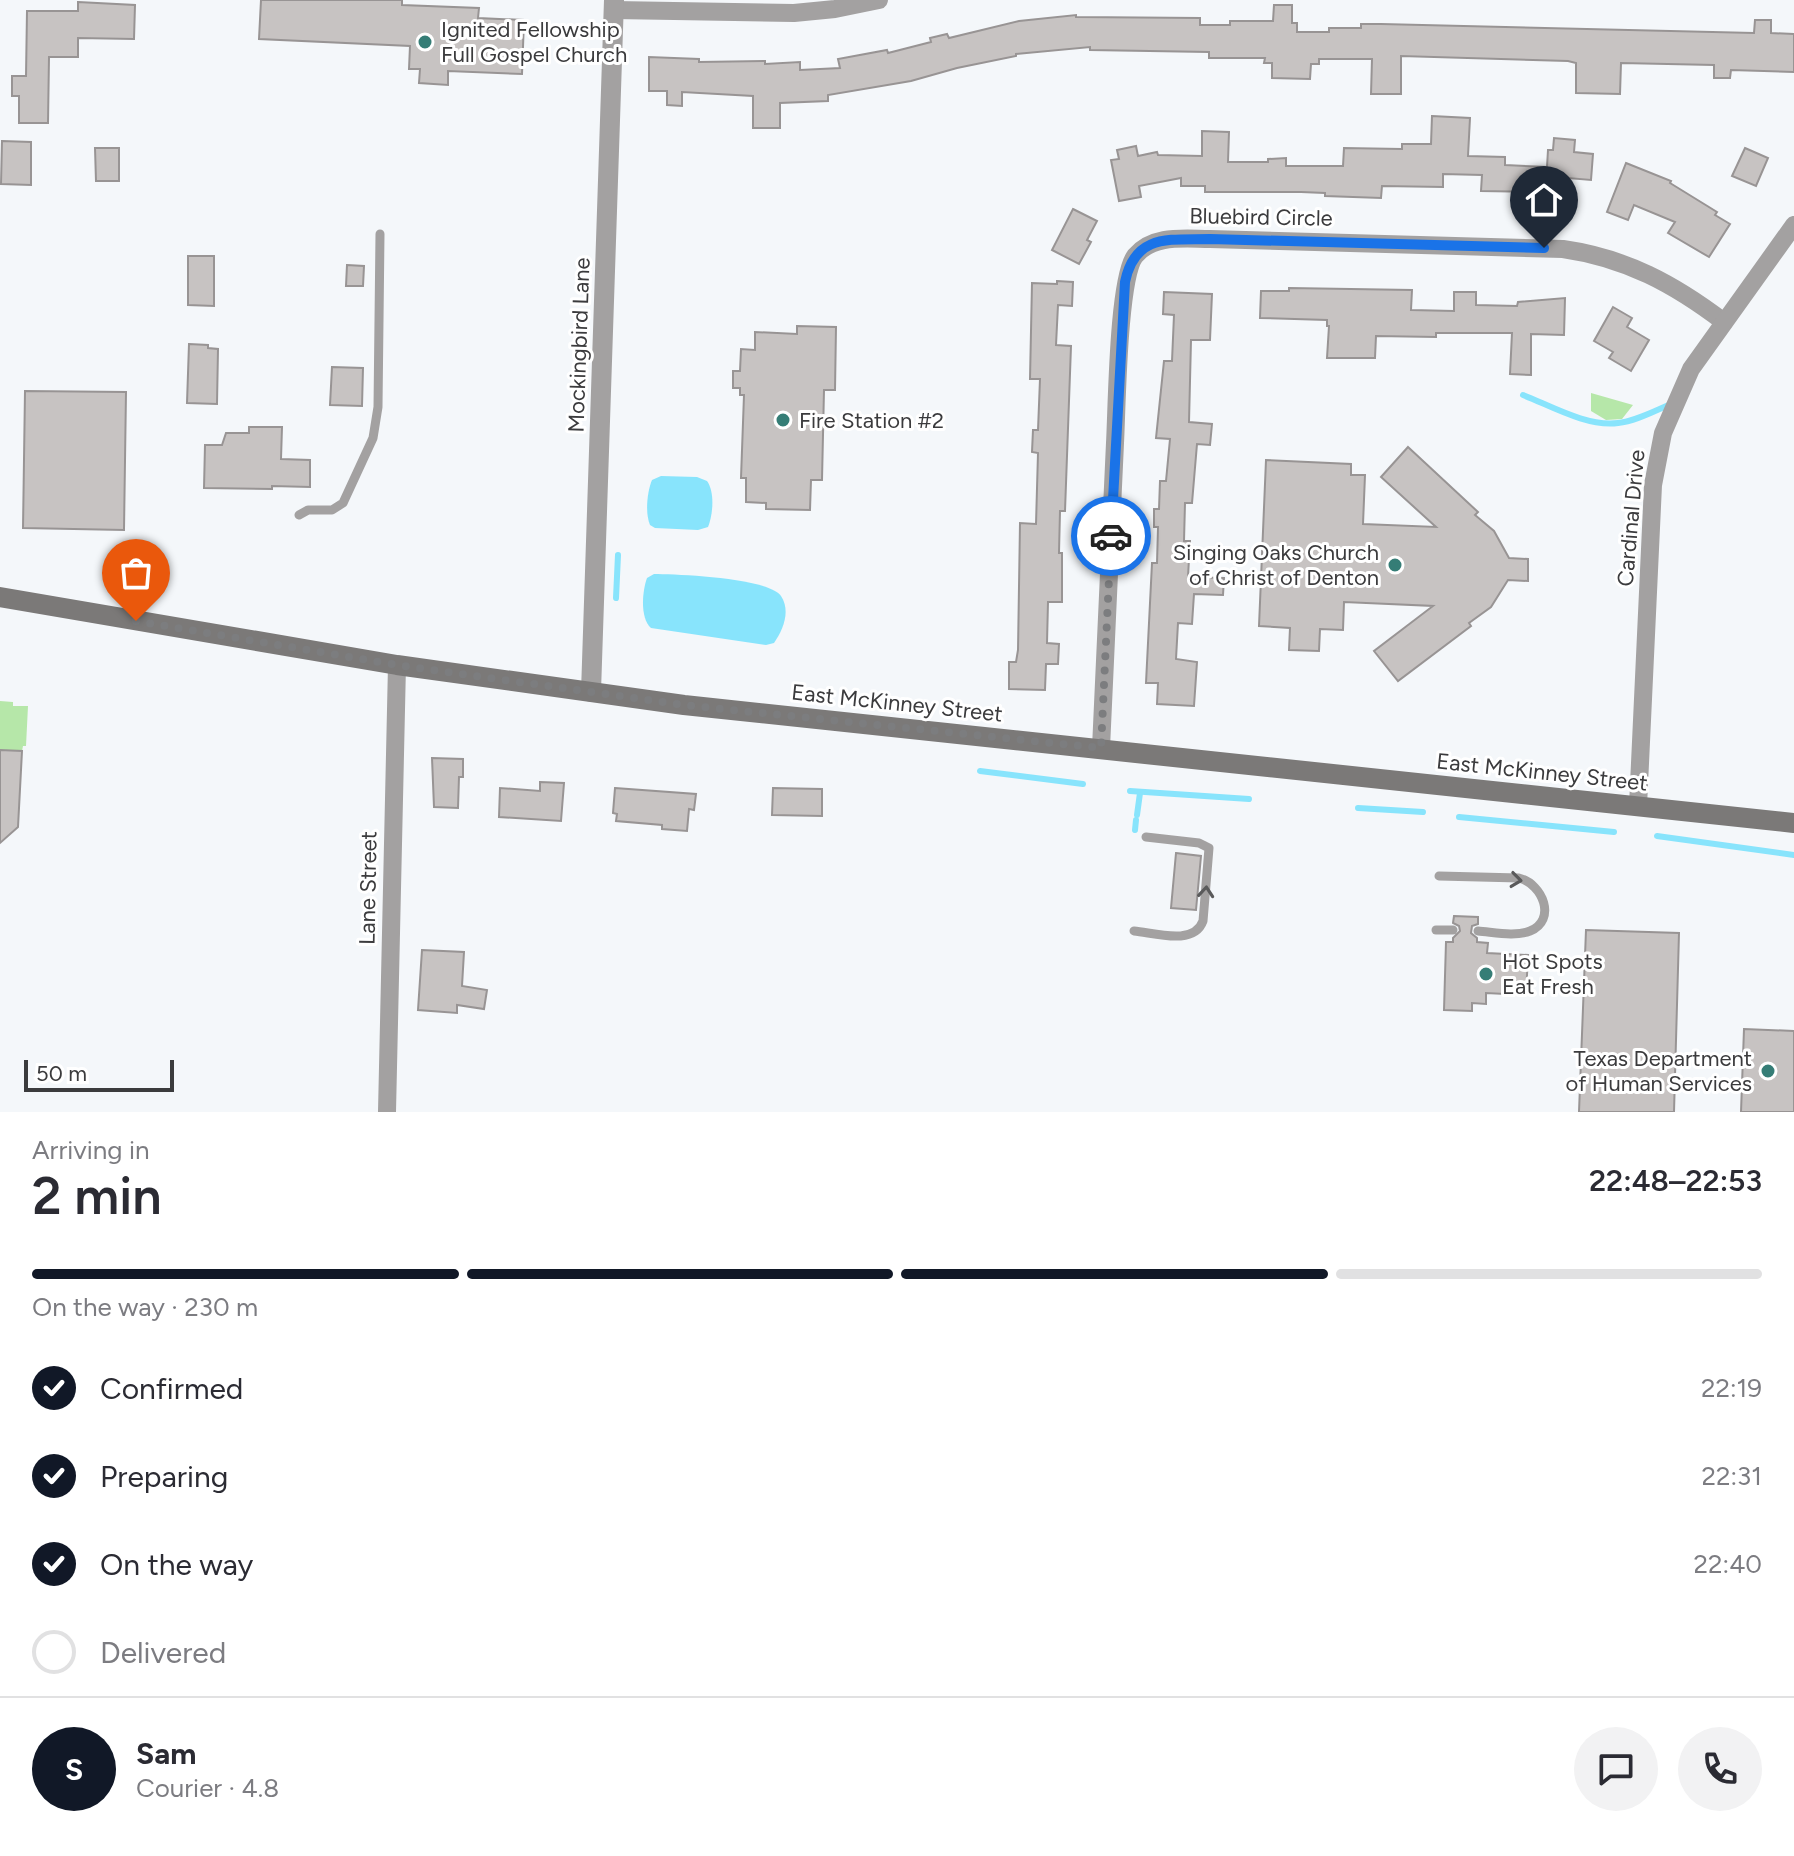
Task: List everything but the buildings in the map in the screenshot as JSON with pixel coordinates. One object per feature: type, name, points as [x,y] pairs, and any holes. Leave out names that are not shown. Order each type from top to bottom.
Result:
[{"type":"main road","name":"East McKinney Street","points":[[0,597],[397,665],[712,708],[1794,823]]},
{"type":"street","points":[[614,5],[794,13],[879,0]]},
{"type":"street","name":"Mockingbird Lane","points":[[591,692],[614,5]]},
{"type":"street","name":"Cardinal Drive","points":[[1638,806],[1656,467],[1663,433],[1691,369],[1794,225]]},
{"type":"street","name":"Bluebird Circle","points":[[1101,748],[1125,282],[1131,263],[1145,247],[1164,240],[1210,239],[1563,249],[1617,260],[1647,272],[1724,322]]},
{"type":"street","name":"Lane Street","points":[[387,1112],[397,665]]},
{"type":"lane","points":[[299,515],[308,510],[332,510],[343,503],[373,438],[378,407],[380,234]]},
{"type":"lane","points":[[1134,931],[1189,935],[1200,928],[1203,921],[1209,848],[1202,843],[1146,837]]},
{"type":"lane","points":[[1439,876],[1519,878],[1539,889],[1545,902],[1542,918],[1536,927],[1522,933],[1478,931]]},
{"type":"lane","points":[[1436,930],[1453,930]]},
{"type":"green space","points":[[1591,393],[1633,405],[1622,419],[1606,420],[1591,411]]},
{"type":"green space","points":[[0,701],[13,702],[13,706],[28,706],[26,746],[22,751],[0,750]]},
{"type":"water","points":[[661,476],[697,477],[707,481],[712,504],[708,527],[698,530],[655,528],[650,525],[647,509],[649,490],[652,480]]},
{"type":"water","points":[[654,574],[722,578],[759,585],[781,596],[785,620],[774,643],[766,645],[651,628],[645,618],[643,597],[647,578]]},
{"type":"waterway","points":[[1523,395],[1569,415],[1606,423],[1631,420],[1671,404]]},
{"type":"waterway","points":[[616,598],[618,555]]},
{"type":"waterway","points":[[980,771],[1083,784]]},
{"type":"waterway","points":[[1130,791],[1249,799]]},
{"type":"waterway","points":[[1137,815],[1140,793]]},
{"type":"waterway","points":[[1358,808],[1423,812]]},
{"type":"waterway","points":[[1459,817],[1614,832]]},
{"type":"waterway","points":[[1135,830],[1136,820]]},
{"type":"waterway","points":[[1657,836],[1794,855]]},
{"type":"way so far","points":[[136,621],[397,665],[684,705],[1101,748],[1111,536]]},
{"type":"place","name":"Ignited Fellowship Full Gospel Church","points":[[425,42]]},
{"type":"place","name":"Fire Station #2","points":[[783,420]]},
{"type":"place","name":"Singing Oaks Church of Christ of Denton","points":[[1395,565]]},
{"type":"place","name":"Hot Spots Eat Fresh","points":[[1486,974]]},
{"type":"place","name":"Texas Department of Human Services","points":[[1768,1071]]},
{"type":"route","points":[[1111,536],[1125,282],[1131,263],[1149,244],[1164,240],[1210,239],[1544,248]]}]
